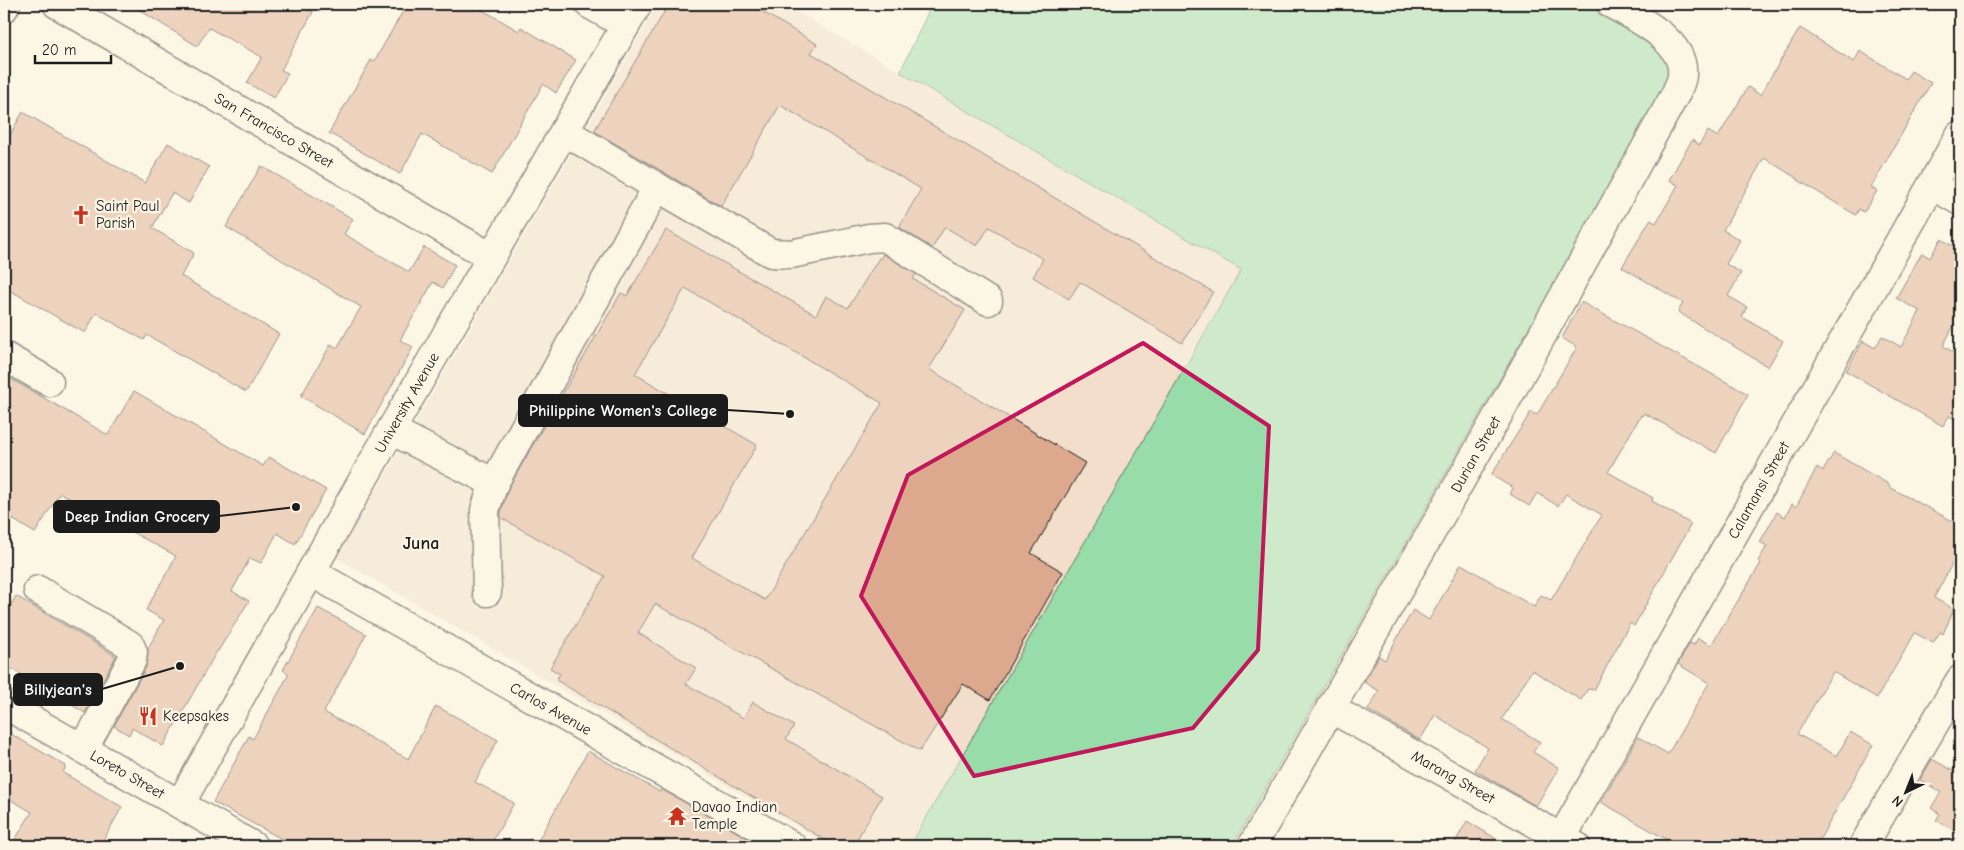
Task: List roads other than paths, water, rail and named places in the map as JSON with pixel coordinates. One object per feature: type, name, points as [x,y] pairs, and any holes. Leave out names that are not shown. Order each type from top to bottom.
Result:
[{"type":"street","points":[[4,8],[6,4]]},
{"type":"street","name":"San Francisco Street","points":[[57,4],[492,257]]},
{"type":"street","points":[[589,4],[632,14]]},
{"type":"street","name":"Durian Street","points":[[1252,846],[1497,417],[1676,93],[1682,74],[1680,55],[1666,39],[1644,22],[1611,4]]},
{"type":"street","name":"University Avenue","points":[[180,804],[391,430],[632,14]]},
{"type":"street","points":[[564,131],[771,253],[791,254],[868,238],[884,237],[988,301]]},
{"type":"street","name":"Calamansi Street","points":[[1565,843],[1960,135]]},
{"type":"street","points":[[1932,185],[1960,201]]},
{"type":"street","points":[[487,592],[485,510],[494,483],[657,186]]},
{"type":"street","points":[[4,356],[49,382]]},
{"type":"street","points":[[391,430],[494,483]]},
{"type":"street","name":"Carlos Avenue","points":[[311,572],[792,846]]},
{"type":"street","points":[[38,590],[130,644],[133,652],[132,660],[84,748]]},
{"type":"street","points":[[1863,846],[1960,680]]},
{"type":"street","name":"Loreto Street","points":[[4,704],[253,846]]},
{"type":"street","name":"Marang Street","points":[[1330,708],[1565,843]]},
{"type":"place","name":"Saint Paul Parish","points":[[81,215]]},
{"type":"place","name":"Philippine Women's College","points":[[790,414]]},
{"type":"place","name":"Deep Indian Grocery","points":[[296,507]]},
{"type":"place","name":"Billyjean's","points":[[180,666]]},
{"type":"place","name":"Keepsakes","points":[[148,716]]},
{"type":"place","name":"Davao Indian Temple","points":[[677,816]]},
{"type":"district","name":"Juna","points":[[421,543]]}]
